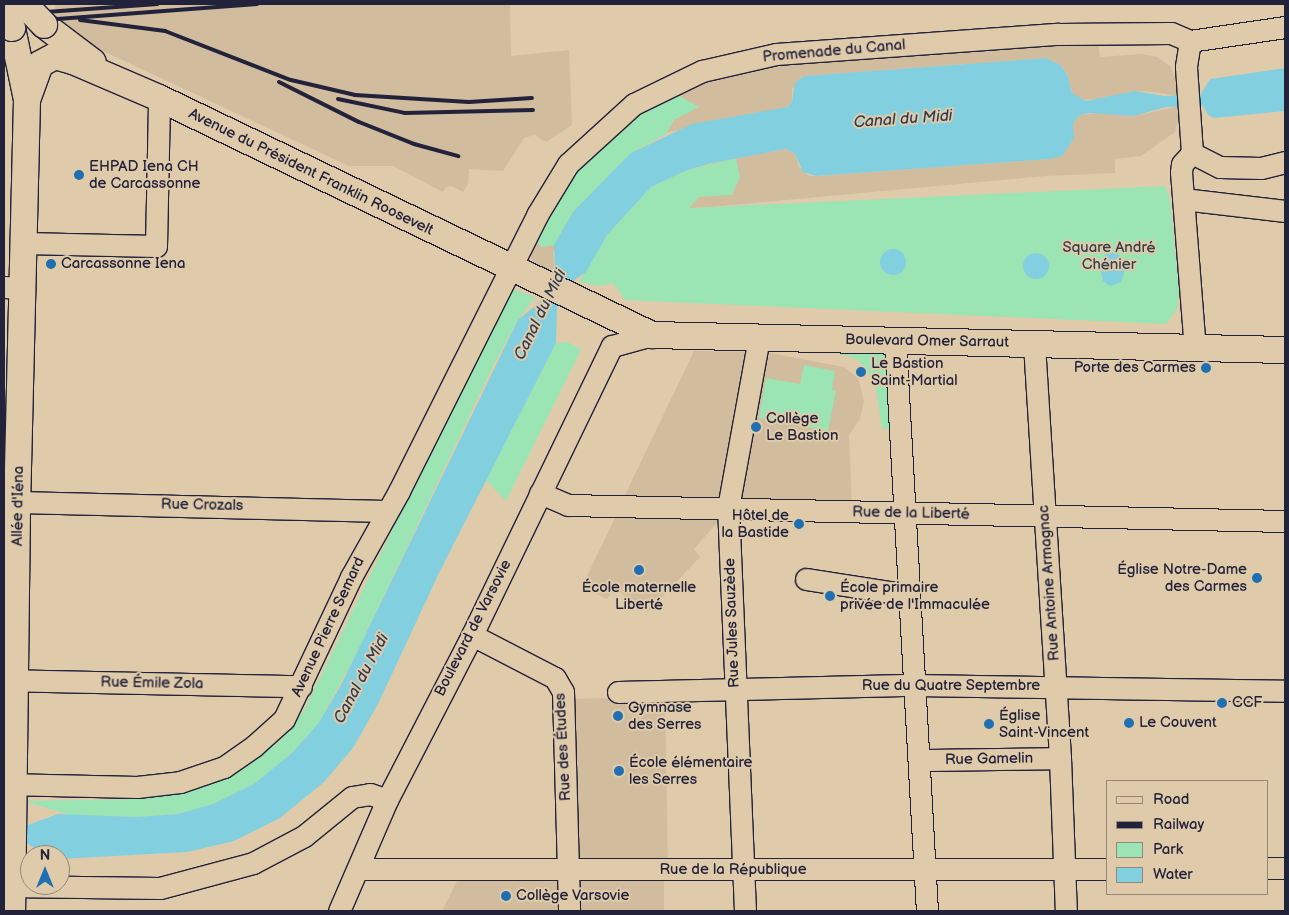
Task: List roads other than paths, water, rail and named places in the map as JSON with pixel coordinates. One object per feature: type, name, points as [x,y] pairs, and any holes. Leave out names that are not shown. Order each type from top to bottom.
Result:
[{"type":"main road","name":"Avenue du Président Franklin Roosevelt","points":[[24,4],[44,25],[76,46],[104,73]]},
{"type":"main road","points":[[8,26],[27,100]]},
{"type":"main road","name":"Avenue du Président Franklin Roosevelt","points":[[27,100],[40,64],[46,59],[55,56],[104,73],[587,304]]},
{"type":"main road","name":"Allée d'Iéna","points":[[10,894],[10,681],[18,502],[13,288],[24,243],[27,100]]},
{"type":"main road","name":"Boulevard Omer Sarraut","points":[[587,304],[652,335],[1285,350]]},
{"type":"street","points":[[1192,154],[1186,67],[1190,41],[1285,27]]},
{"type":"street","name":"Promenade du Canal","points":[[514,270],[536,215],[568,164],[634,104],[702,71],[776,54],[1058,34],[1171,34],[1190,41]]},
{"type":"street","points":[[24,243],[156,246],[159,98]]},
{"type":"street","points":[[1192,154],[1220,168],[1262,168],[1285,162]]},
{"type":"street","points":[[1192,154],[1182,164],[1195,348]]},
{"type":"street","points":[[1183,198],[1285,211]]},
{"type":"street","name":"Avenue Pierre Semard","points":[[10,787],[137,787],[180,782],[224,767],[254,746],[284,719],[385,511],[399,491],[441,402],[514,270]]},
{"type":"street","points":[[587,304],[612,346],[652,335]]},
{"type":"street","name":"Rue Jules Sauzède","points":[[745,911],[734,687],[728,508],[759,337]]},
{"type":"street","points":[[895,341],[927,911]]},
{"type":"street","name":"Rue Antoine Armagnac","points":[[1034,344],[1056,686],[1066,911]]},
{"type":"street","name":"Boulevard de Varsovie","points":[[338,911],[387,800],[472,635],[612,346]]},
{"type":"street","name":"Rue de la Liberté","points":[[540,493],[568,504],[1285,521]]},
{"type":"street","name":"Rue Crozals","points":[[18,502],[385,511]]},
{"type":"street","points":[[806,578],[909,595]]},
{"type":"street","name":"Rue des Études","points":[[472,635],[555,678],[563,692],[569,911]]},
{"type":"street","name":"Rue Émile Zola","points":[[10,681],[301,686]]},
{"type":"street","name":"Rue du Quatre Septembre","points":[[618,692],[734,687],[914,685],[1285,691]]},
{"type":"street","name":"Rue Gamelin","points":[[918,760],[1060,758]]},
{"type":"street","points":[[10,894],[160,888],[253,863],[304,836],[352,797],[370,794],[387,800]]},
{"type":"street","points":[[1269,868],[1285,868]]},
{"type":"street","name":"Rue de la République","points":[[358,869],[1106,869]]},
{"type":"water","name":"Canal du Midi","points":[[1047,58],[1060,65],[1067,74],[1072,93],[1086,101],[1135,91],[1164,96],[1201,94],[1210,79],[1285,68],[1285,111],[1214,118],[1208,115],[1203,106],[1166,107],[1134,116],[1090,113],[1080,115],[1073,123],[1074,138],[1062,156],[1050,159],[816,176],[803,172],[795,154],[786,149],[712,163],[685,171],[651,187],[607,235],[586,272],[570,283],[557,307],[556,343],[439,573],[378,704],[353,748],[324,782],[280,818],[234,841],[187,852],[70,858],[70,845],[30,845],[4,842],[4,825],[28,825],[58,814],[136,817],[178,814],[213,804],[254,784],[292,753],[318,724],[341,685],[518,320],[541,301],[555,272],[554,245],[573,212],[631,153],[692,124],[788,107],[792,101],[795,83],[804,76]]},
{"type":"water","points":[[893,249],[902,253],[906,262],[902,271],[893,275],[884,271],[880,262],[884,253]]},
{"type":"water","points":[[1112,252],[1117,253],[1124,261],[1125,270],[1121,282],[1110,286],[1103,281],[1100,268],[1105,255]]},
{"type":"water","points":[[1036,253],[1045,257],[1049,266],[1045,275],[1036,279],[1027,275],[1023,266],[1027,257]]},
{"type":"railway","points":[[4,15],[158,4]]},
{"type":"railway","points":[[4,23],[257,4]]},
{"type":"railway","points":[[80,20],[165,31],[291,80],[355,95],[469,102],[532,98]]},
{"type":"railway","points":[[279,82],[359,122],[414,144],[458,156]]},
{"type":"railway","points":[[338,99],[405,113],[533,110]]},
{"type":"place","name":"EHPAD Iena CH de Carcassonne","points":[[79,175]]},
{"type":"place","name":"Carcassonne Iena","points":[[51,264]]},
{"type":"place","name":"Porte des Carmes","points":[[1206,368]]},
{"type":"place","name":"Le Bastion Saint-Martial","points":[[861,372]]},
{"type":"place","name":"Collège Le Bastion","points":[[756,427]]},
{"type":"place","name":"Hôtel de la Bastide","points":[[799,524]]},
{"type":"place","name":"École maternelle Liberté","points":[[639,570]]},
{"type":"place","name":"Église Notre-Dame des Carmes","points":[[1257,578]]},
{"type":"place","name":"École primaire privée de l'Immaculée","points":[[830,596]]},
{"type":"place","name":"CCF","points":[[1222,703]]},
{"type":"place","name":"Gymnase des Serres","points":[[618,716]]},
{"type":"place","name":"Le Couvent","points":[[1129,723]]},
{"type":"place","name":"Église Saint-Vincent","points":[[989,724]]},
{"type":"place","name":"École élémentaire les Serres","points":[[619,771]]},
{"type":"place","name":"Collège Varsovie","points":[[506,896]]},
{"type":"park label","name":"Square André Chénier","points":[[1109,256]]}]
